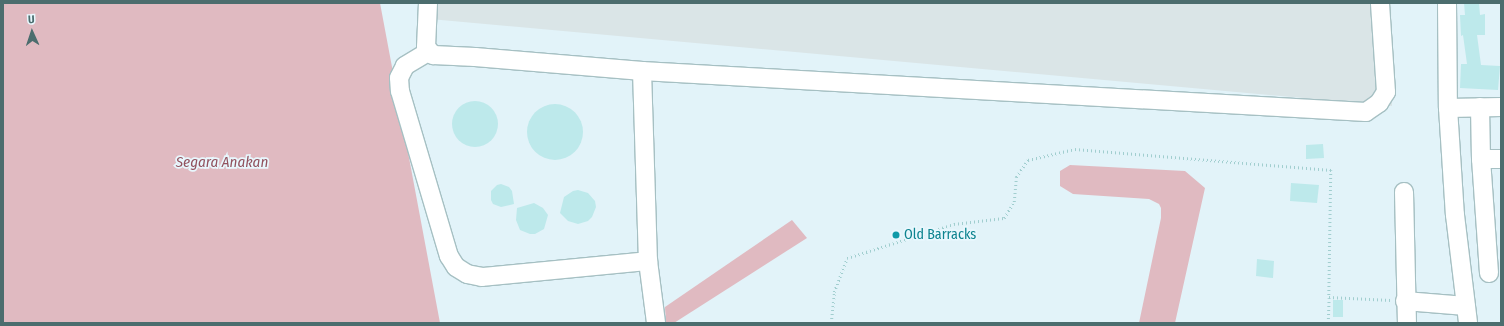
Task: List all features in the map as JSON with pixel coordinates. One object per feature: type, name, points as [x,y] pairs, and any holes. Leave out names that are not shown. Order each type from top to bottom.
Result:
[{"type":"street","points":[[428,3],[426,47],[428,52],[433,55],[475,57],[642,71],[1366,112],[1379,104],[1386,92],[1380,3]]},
{"type":"street","points":[[1405,301],[1467,314],[1455,214],[1448,108],[1447,3]]},
{"type":"street","points":[[428,52],[406,66],[399,78],[400,91],[449,256],[456,268],[467,274],[482,277],[648,261]]},
{"type":"street","points":[[642,71],[648,261],[656,323]]},
{"type":"street","points":[[1448,108],[1501,107]]},
{"type":"street","points":[[1480,108],[1481,159],[1489,272]]},
{"type":"street","points":[[1481,159],[1501,159]]},
{"type":"street","points":[[1404,192],[1405,301],[1407,323]]},
{"type":"path","points":[[830,323],[834,292],[847,258],[954,224],[1004,218],[1014,202],[1016,177],[1028,160],[1075,149],[1331,170],[1328,323]]},
{"type":"path","points":[[1329,297],[1405,301]]},
{"type":"shaded area","points":[[430,3],[1391,3],[1392,106],[430,19]]},
{"type":"water","name":"Segara Anakan","points":[[3,3],[380,3],[440,323],[3,323]]},
{"type":"water","points":[[1070,165],[1185,171],[1205,188],[1175,323],[1139,323],[1161,218],[1161,208],[1159,204],[1149,199],[1073,194],[1060,186],[1060,171]]},
{"type":"water","points":[[792,220],[807,238],[674,323],[666,323],[665,307]]},
{"type":"building","points":[[1464,3],[1479,3],[1480,15],[1485,14],[1485,35],[1477,35],[1481,65],[1500,66],[1498,90],[1460,88],[1461,64],[1467,64],[1463,35],[1461,36],[1460,15],[1465,15]]},
{"type":"building","points":[[475,101],[488,105],[494,111],[498,124],[494,137],[488,143],[475,147],[462,143],[456,137],[452,124],[456,111],[462,105]]},
{"type":"building","points":[[550,104],[560,104],[575,112],[581,121],[583,132],[581,143],[575,152],[560,160],[550,160],[539,155],[532,148],[527,137],[527,127],[532,116],[539,109]]},
{"type":"building","points":[[1323,144],[1324,158],[1306,159],[1306,145]]},
{"type":"building","points":[[1291,183],[1319,185],[1317,203],[1290,201]]},
{"type":"building","points":[[501,184],[509,187],[512,191],[514,204],[501,207],[493,204],[491,200],[491,191],[497,185]]},
{"type":"building","points":[[578,190],[588,193],[595,201],[596,207],[592,217],[588,221],[578,224],[568,221],[560,213],[564,197],[573,191]]},
{"type":"building","points":[[534,203],[543,208],[548,215],[544,229],[535,234],[530,234],[520,230],[516,220],[517,208]]},
{"type":"building","points":[[1257,259],[1274,261],[1273,278],[1256,276]]},
{"type":"building","points":[[1333,300],[1343,300],[1343,317],[1333,317]]},
{"type":"place","name":"Old Barracks","points":[[896,235]]}]
